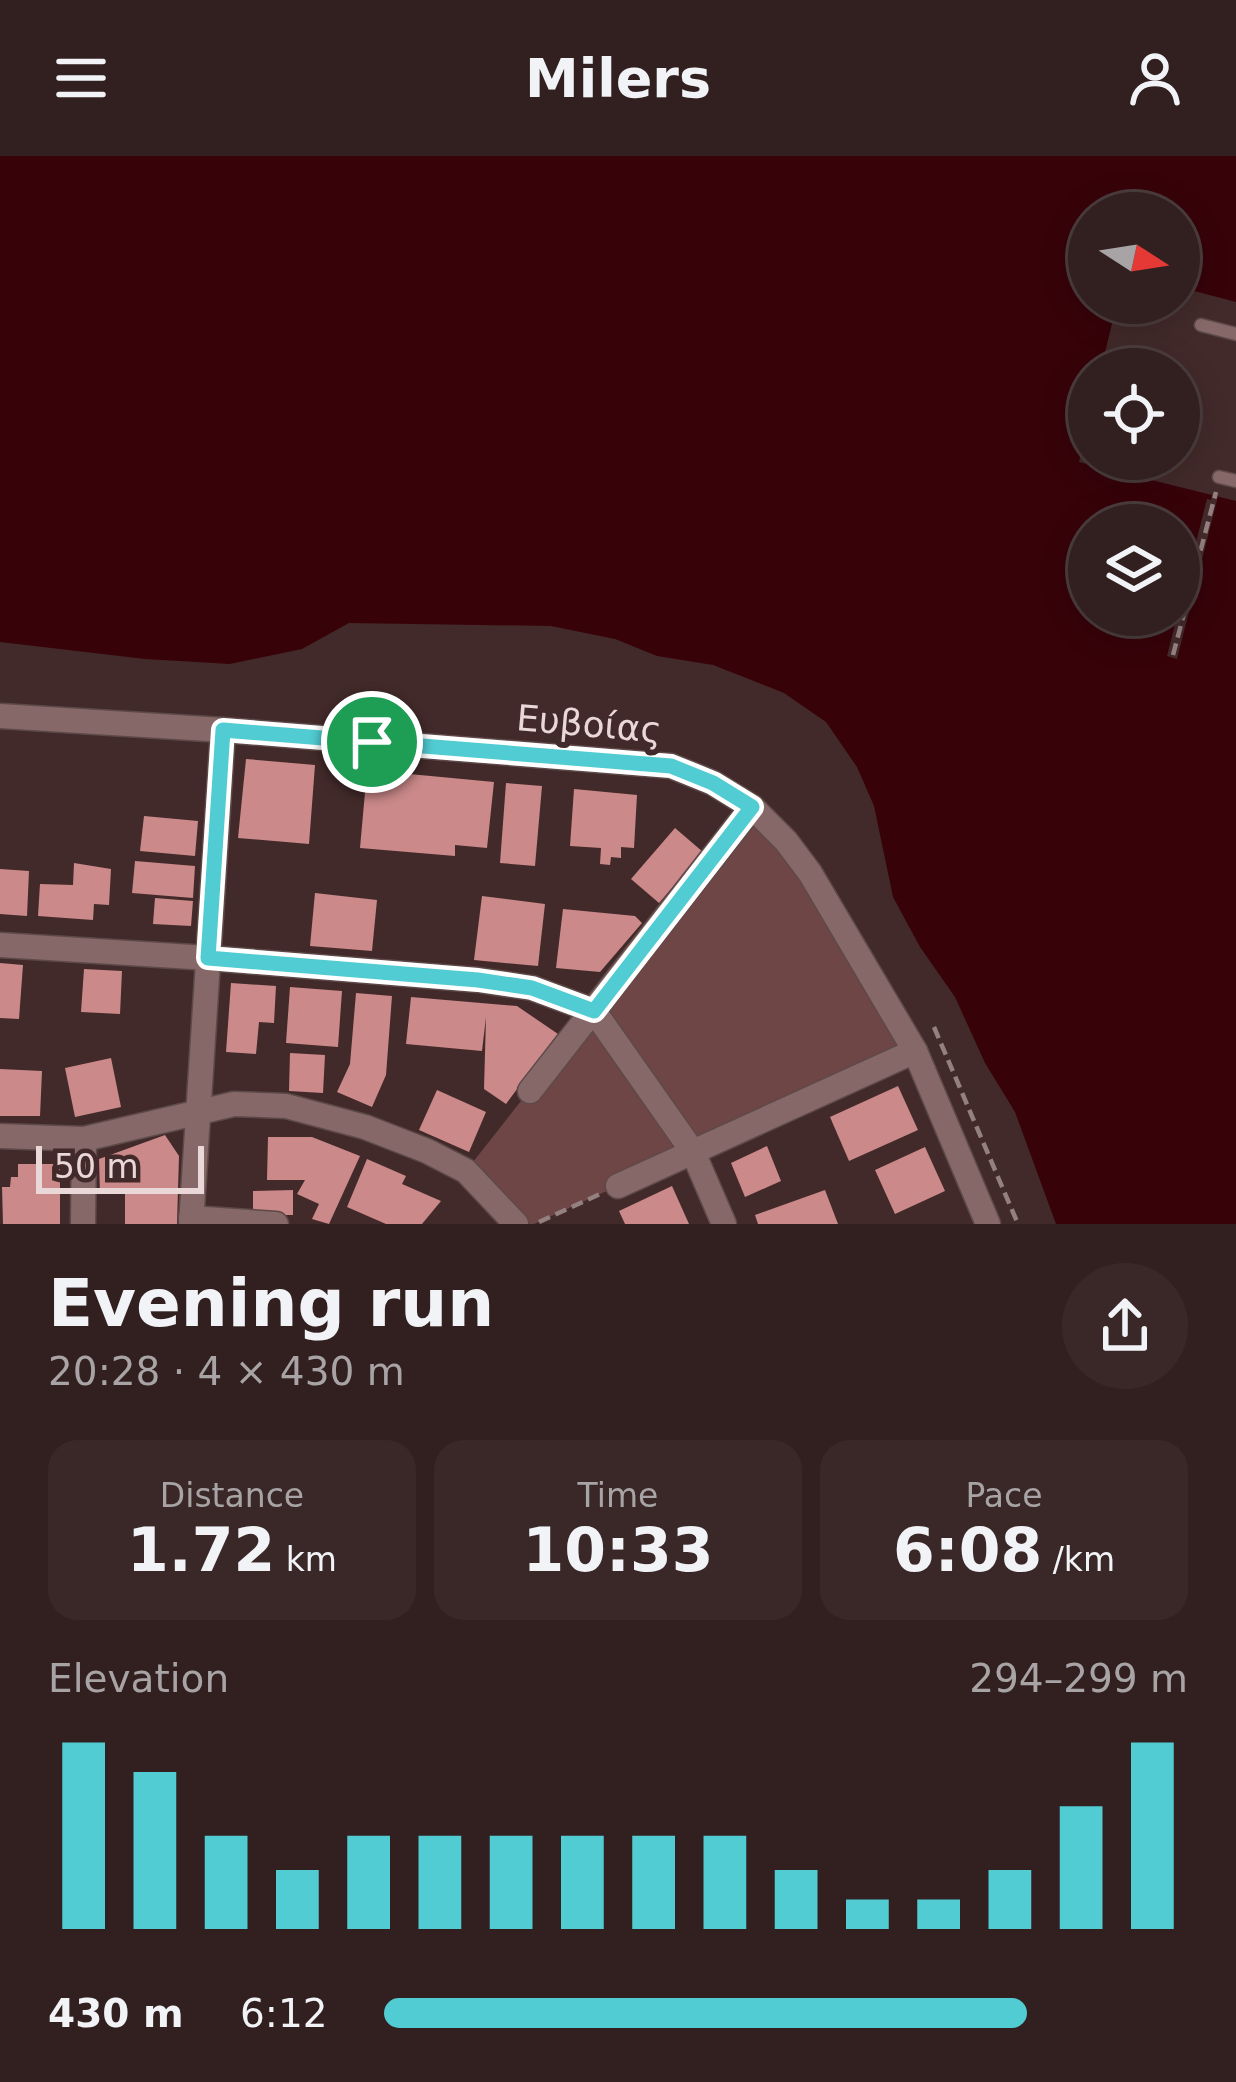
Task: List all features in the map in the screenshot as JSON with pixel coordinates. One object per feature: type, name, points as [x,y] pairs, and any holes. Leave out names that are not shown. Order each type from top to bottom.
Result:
[{"type":"street","name":"Ευβοίας","points":[[0,716],[671,766],[713,783],[752,807],[810,874],[915,1051],[988,1224]]},
{"type":"street","points":[[223,730],[191,1221],[276,1224]]},
{"type":"street","points":[[530,1090],[752,807]]},
{"type":"street","points":[[0,945],[478,980],[532,988],[594,1011],[693,1152],[724,1224]]},
{"type":"street","points":[[618,1186],[915,1051]]},
{"type":"street","points":[[0,1136],[84,1138],[234,1104],[286,1106],[365,1127],[466,1171],[516,1224]]},
{"type":"street","points":[[83,1224],[84,1138]]},
{"type":"lane","points":[[1202,326],[1236,334]]},
{"type":"lane","points":[[1220,477],[1236,481]]},
{"type":"path","points":[[1173,655],[1215,498]]},
{"type":"path","points":[[934,1027],[1018,1224]]},
{"type":"path","points":[[534,1224],[618,1186]]},
{"type":"shaded area","points":[[0,156],[1236,156],[1236,302],[1200,293],[1200,192],[1068,192],[1068,324],[1112,324],[1106,348],[1068,348],[1068,480],[1151,480],[1236,501],[1236,1224],[1056,1224],[1015,1112],[985,1063],[955,997],[893,897],[874,806],[857,767],[826,722],[784,693],[713,665],[657,656],[615,639],[551,626],[349,623],[302,649],[230,664],[0,642]]},
{"type":"shaded area","points":[[752,807],[915,1051],[534,1224],[516,1224],[466,1171]]},
{"type":"pier","points":[[1212,495],[1218,496],[1200,568],[1200,526],[1207,499]]},
{"type":"pier","points":[[1172,636],[1183,636],[1177,659],[1167,656]]},
{"type":"building","points":[[246,759],[315,765],[309,844],[238,838]]},
{"type":"building","points":[[367,770],[494,782],[487,848],[455,845],[455,856],[360,848]]},
{"type":"building","points":[[506,783],[542,786],[535,866],[500,863]]},
{"type":"building","points":[[574,789],[637,795],[634,848],[621,847],[621,858],[611,857],[610,865],[600,864],[601,848],[570,846]]},
{"type":"building","points":[[144,816],[198,821],[195,856],[140,851]]},
{"type":"building","points":[[675,828],[703,852],[659,903],[631,879]]},
{"type":"building","points":[[135,861],[195,866],[193,898],[132,893]]},
{"type":"building","points":[[74,863],[111,869],[109,905],[94,904],[93,920],[38,916],[40,884],[73,885]]},
{"type":"building","points":[[0,869],[29,871],[27,916],[0,914]]},
{"type":"building","points":[[315,893],[377,900],[372,951],[310,946]]},
{"type":"building","points":[[482,896],[545,904],[538,966],[474,960]]},
{"type":"building","points":[[155,898],[193,901],[191,926],[153,924]]},
{"type":"building","points":[[563,909],[635,916],[642,923],[600,972],[556,968]]},
{"type":"building","points":[[0,963],[23,965],[19,1019],[0,1018]]},
{"type":"building","points":[[84,969],[122,971],[120,1014],[81,1012]]},
{"type":"building","points":[[231,983],[276,986],[274,1023],[259,1022],[256,1054],[226,1052]]},
{"type":"building","points":[[290,987],[342,991],[338,1047],[286,1043]]},
{"type":"building","points":[[356,993],[392,996],[386,1075],[372,1107],[337,1092],[350,1064]]},
{"type":"building","points":[[411,997],[517,1006],[558,1034],[506,1104],[484,1089],[486,1017],[482,1051],[406,1044]]},
{"type":"building","points":[[290,1053],[325,1055],[323,1093],[289,1091]]},
{"type":"building","points":[[111,1058],[121,1107],[75,1117],[65,1068]]},
{"type":"building","points":[[0,1069],[42,1071],[40,1116],[0,1116]]},
{"type":"building","points":[[898,1086],[918,1130],[849,1161],[830,1117]]},
{"type":"building","points":[[437,1090],[486,1112],[469,1152],[419,1130]]},
{"type":"building","points":[[165,1135],[179,1156],[177,1224],[125,1224],[125,1191],[100,1193],[99,1159]]},
{"type":"building","points":[[268,1137],[312,1137],[360,1156],[329,1224],[312,1219],[319,1204],[297,1194],[305,1180],[267,1180]]},
{"type":"building","points":[[767,1146],[781,1181],[745,1197],[731,1163]]},
{"type":"building","points":[[925,1147],[945,1191],[895,1214],[875,1170]]},
{"type":"building","points":[[367,1159],[406,1176],[402,1184],[441,1201],[422,1224],[386,1224],[347,1207]]},
{"type":"building","points":[[18,1164],[60,1164],[60,1224],[3,1224],[2,1187],[10,1187],[11,1177],[18,1177]]},
{"type":"building","points":[[672,1186],[689,1224],[625,1224],[619,1211]]},
{"type":"building","points":[[293,1190],[293,1215],[253,1215],[253,1191]]},
{"type":"building","points":[[825,1190],[838,1224],[758,1224],[755,1215]]},
{"type":"route","points":[[223,730],[372,742],[671,766],[713,783],[752,807],[594,1011],[532,988],[478,980],[208,958],[223,730]]}]
